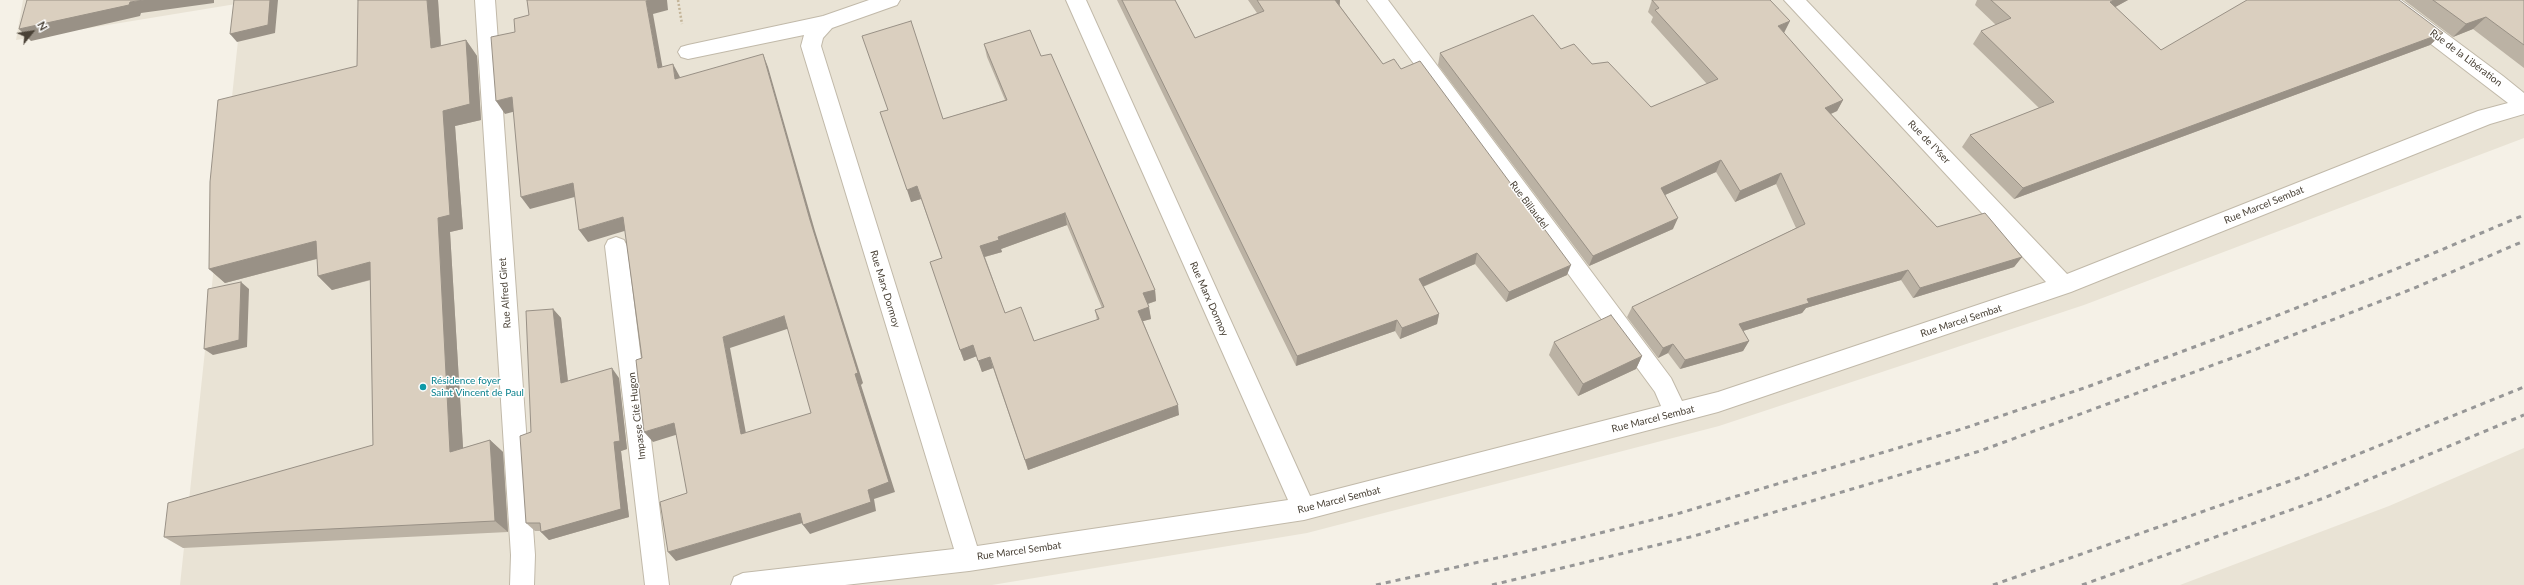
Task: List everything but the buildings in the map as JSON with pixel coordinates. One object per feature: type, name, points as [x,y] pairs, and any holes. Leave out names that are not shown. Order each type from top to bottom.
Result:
[{"type":"street","name":"Rue Alfred Giret","points":[[485,0],[524,555],[522,585]]},
{"type":"street","points":[[688,52],[825,23],[890,0]]},
{"type":"street","name":"Rue Marx Dormoy","points":[[1076,0],[1304,509]]},
{"type":"street","name":"Rue Billaudel","points":[[1377,0],[1663,385],[1676,413]]},
{"type":"street","name":"Rue de l'Yser","points":[[1794,0],[2063,285]]},
{"type":"street","name":"Rue de la Libération","points":[[2387,0],[2496,80],[2524,105]]},
{"type":"street","name":"Rue Marx Dormoy","points":[[825,23],[814,35],[811,46],[969,559]]},
{"type":"street","name":"Rue Marcel Sembat","points":[[743,585],[969,559],[1304,509],[1718,402],[2063,285],[2477,120],[2524,105]]},
{"type":"street","name":"Impasse Cité Hugon","points":[[616,246],[657,585]]},
{"type":"shaded area","points":[[23,0],[2524,0],[2524,138],[2084,305],[1719,426],[1307,533],[992,585],[180,585],[242,3],[16,40]]},
{"type":"shaded area","points":[[2524,448],[2524,585],[2180,585],[2389,506]]},
{"type":"railway","points":[[1376,585],[1524,552],[1680,513],[1965,428],[2087,387],[2245,328],[2396,269],[2524,215]]},
{"type":"railway","points":[[1492,585],[1694,536],[1980,451],[2262,347],[2412,289],[2524,241]]},
{"type":"railway","points":[[1993,585],[2304,476],[2524,387]]},
{"type":"railway","points":[[2082,585],[2324,498],[2524,415]]},
{"type":"place","name":"Résidence foyer Saint Vincent de Paul","points":[[423,387]]}]
